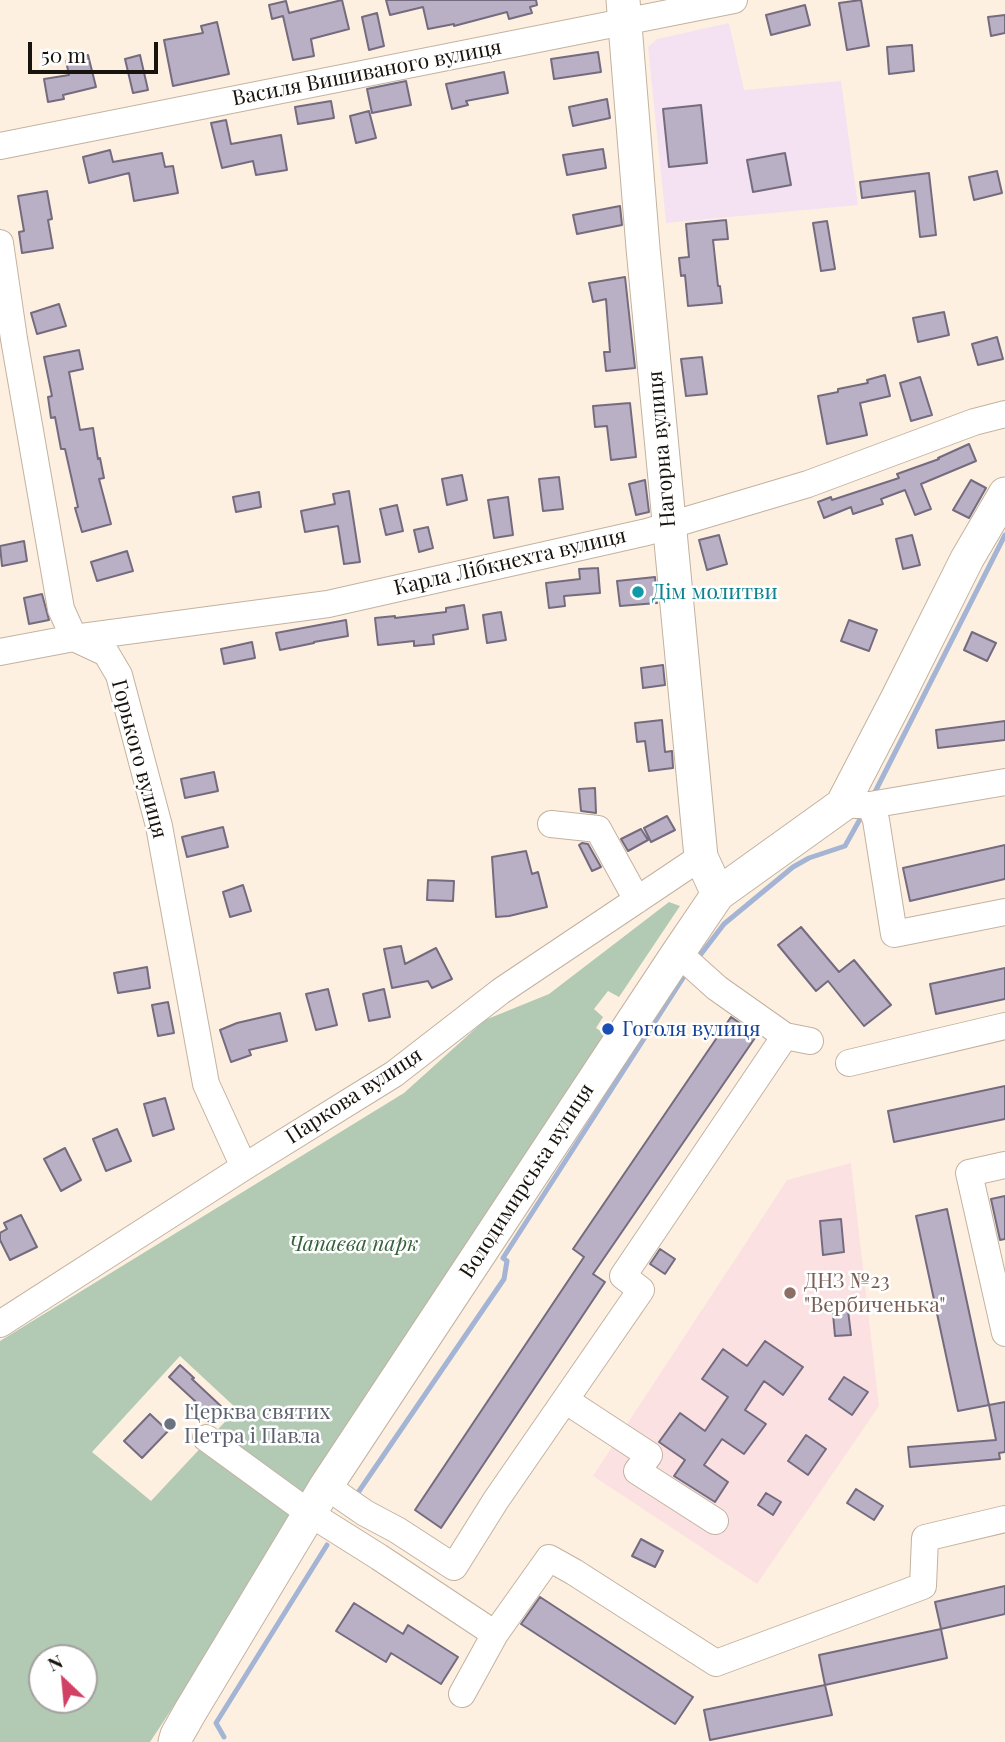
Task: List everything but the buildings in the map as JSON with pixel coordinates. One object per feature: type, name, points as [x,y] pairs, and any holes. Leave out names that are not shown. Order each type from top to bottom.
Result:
[{"type":"main road","name":"Нагорна вулиця","points":[[624,11],[643,248],[701,857],[718,894]]},
{"type":"main road","points":[[856,805],[897,699],[967,559],[1005,494]]},
{"type":"main road","name":"Володимирська вулиця","points":[[175,1742],[183,1723],[317,1500],[718,894],[856,805]]},
{"type":"street","name":"Василя Вишиваного вулиця","points":[[0,146],[624,11],[734,0]]},
{"type":"street","points":[[0,243],[61,609],[75,638]]},
{"type":"street","name":"Карла Лібкнехта вулиця","points":[[0,652],[75,638],[328,604],[647,531],[808,484],[974,422],[1005,414]]},
{"type":"street","name":"Горького вулиця","points":[[75,638],[106,653],[119,675],[159,826],[206,1084],[244,1167]]},
{"type":"street","name":"Володимирська вулиця","points":[[856,805],[1005,782]]},
{"type":"street","points":[[856,805],[876,820],[894,934],[1005,912]]},
{"type":"street","points":[[551,824],[598,829],[637,900]]},
{"type":"street","name":"Паркова вулиця","points":[[0,1324],[394,1074],[500,990],[701,857]]},
{"type":"street","points":[[206,1438],[317,1500],[365,1513],[454,1567],[496,1500],[641,1290],[623,1276],[797,1038],[717,988],[678,953]]},
{"type":"street","points":[[849,1063],[1005,1027]]},
{"type":"street","points":[[1005,1164],[970,1173],[1005,1332]]},
{"type":"street","points":[[565,1400],[649,1455],[637,1471],[715,1521]]},
{"type":"street","points":[[317,1500],[369,1550],[495,1634]]},
{"type":"street","points":[[462,1694],[495,1634],[549,1559],[716,1663],[923,1586],[925,1538],[1005,1519]]},
{"type":"shaded area","points":[[729,23],[744,90],[841,81],[858,205],[666,223],[648,47],[657,39]]},
{"type":"shaded area","name":"ДНЗ №23 \"Вербиченька\"","points":[[851,1163],[879,1406],[757,1584],[593,1476],[787,1180]]},
{"type":"green space","name":"Чапаєва парк","points":[[669,902],[680,906],[619,997],[608,991],[594,1009],[603,1017],[596,1028],[612,1039],[150,1742],[0,1742],[0,1341],[404,1093],[485,1020],[549,994]],"holes":[[[180,1356],[237,1409],[151,1501],[92,1452]]]},
{"type":"waterway","points":[[874,794],[1005,535]]},
{"type":"waterway","points":[[698,958],[724,924],[793,867],[809,858],[845,846],[864,812]]},
{"type":"waterway","points":[[355,1497],[504,1279],[507,1261],[503,1258],[685,975]]},
{"type":"waterway","points":[[224,1737],[216,1723],[327,1545]]},
{"type":"place","name":"Дім молитви","points":[[638,592]]},
{"type":"place","name":"Гоголя вулиця","points":[[608,1029]]},
{"type":"place","name":"ДНЗ №23 \"Вербиченька\"","points":[[790,1293]]},
{"type":"place","name":"Церква святих Петра і Павла","points":[[170,1424]]}]
